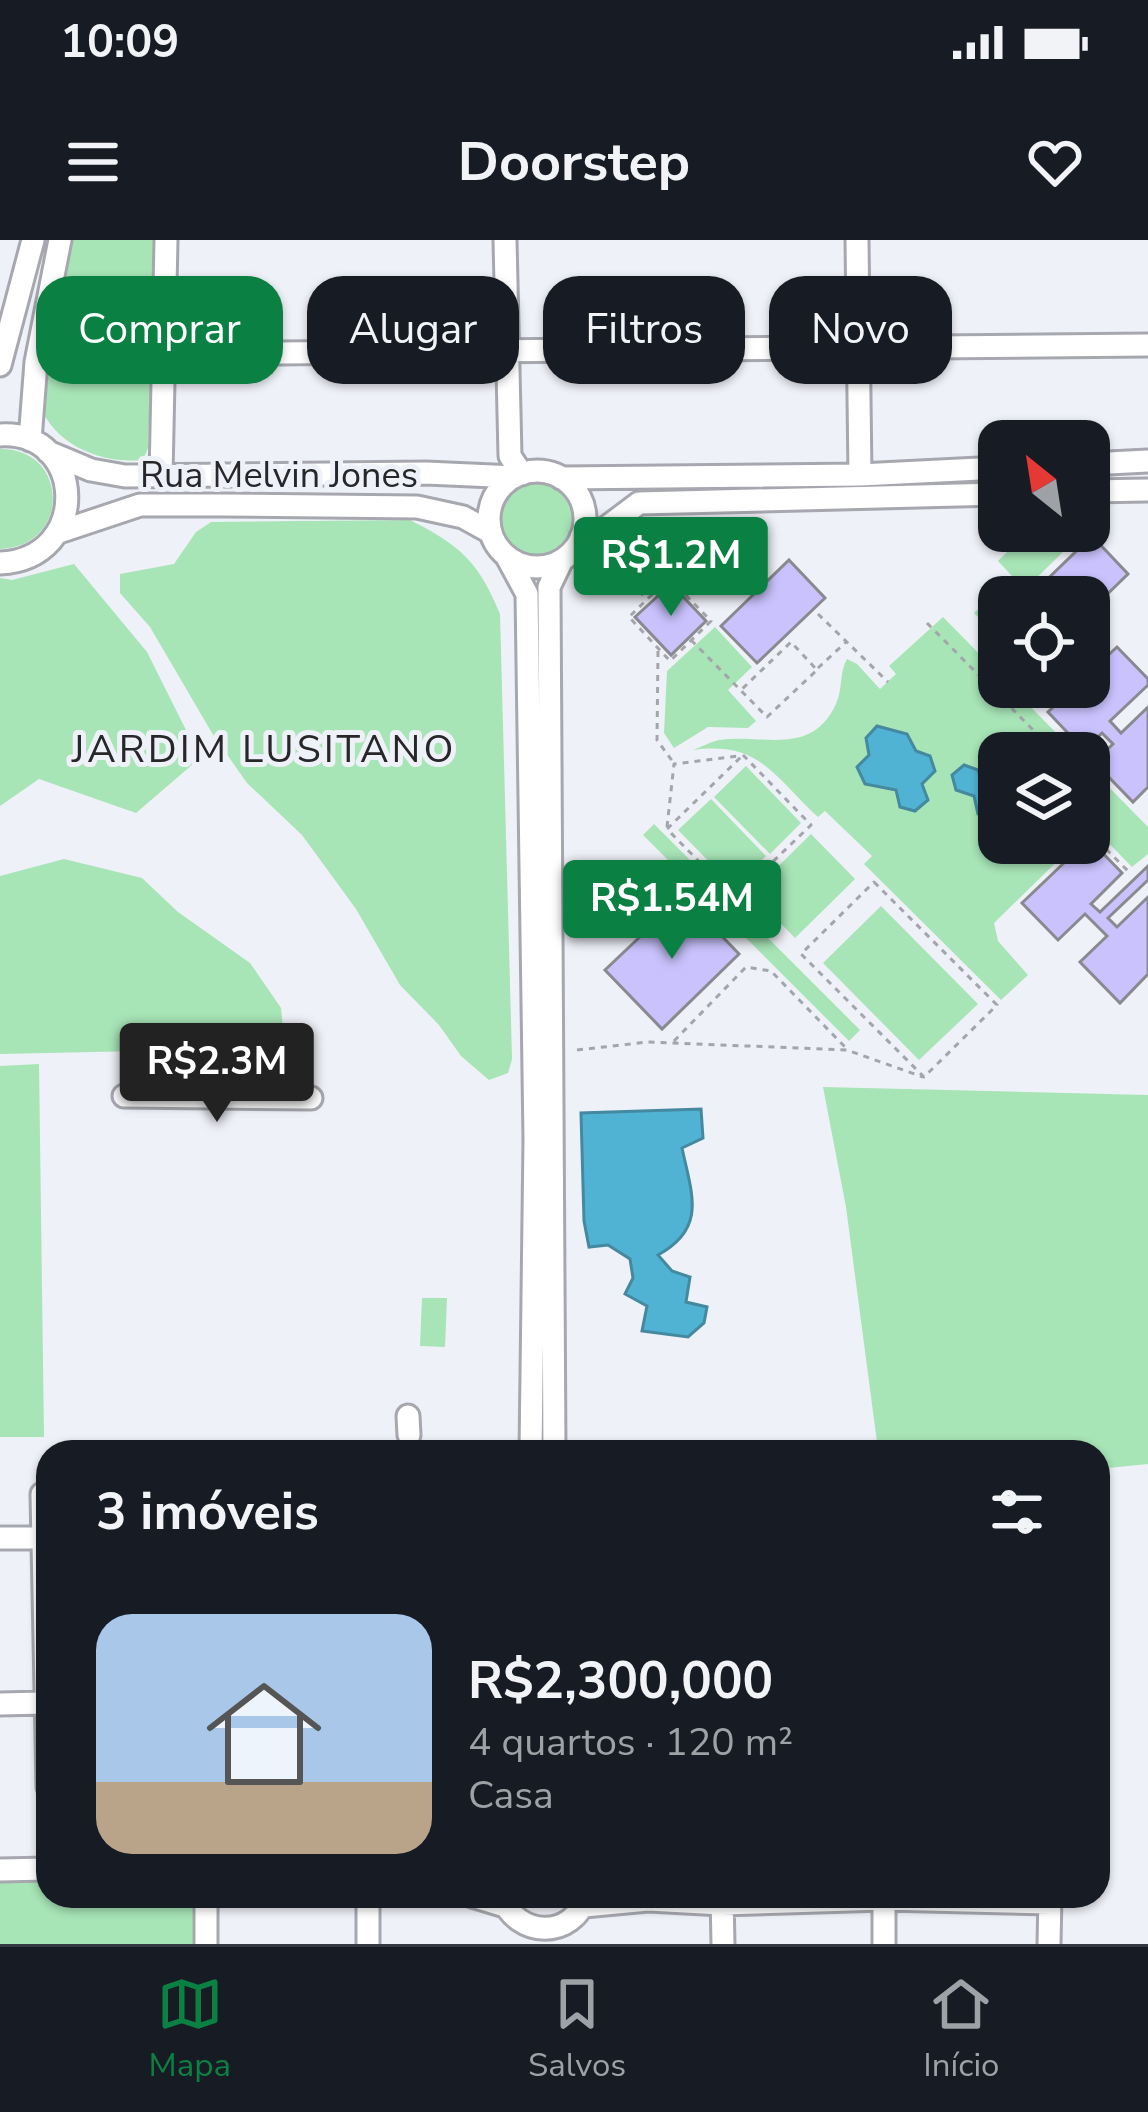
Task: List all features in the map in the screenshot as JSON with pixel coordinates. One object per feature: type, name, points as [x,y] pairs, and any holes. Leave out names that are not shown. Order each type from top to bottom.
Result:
[{"type":"street","points":[[0,365],[33,240]]},
{"type":"street","points":[[59,532],[67,512],[68,490],[61,470],[39,446],[36,362],[60,240]]},
{"type":"street","points":[[166,240],[166,276]]},
{"type":"street","points":[[506,240],[508,276]]},
{"type":"street","points":[[857,240],[857,276]]},
{"type":"street","points":[[952,347],[1148,345]]},
{"type":"street","points":[[519,350],[769,349]]},
{"type":"street","points":[[160,476],[164,384]]},
{"type":"street","points":[[511,384],[510,456],[518,475]]},
{"type":"street","points":[[859,384],[860,475]]},
{"type":"street","name":"Rua Melvin Jones","points":[[0,435],[39,446],[91,470],[160,476],[518,475]]},
{"type":"street","points":[[1110,463],[1148,461]]},
{"type":"street","points":[[542,1245],[535,1139],[527,593],[490,532],[493,500],[518,475],[549,473],[562,478],[978,469]]},
{"type":"street","points":[[542,1432],[549,586],[562,560],[581,538],[584,524],[580,498],[562,478]]},
{"type":"street","points":[[1110,491],[1148,490]]},
{"type":"street","points":[[581,538],[595,536],[639,503],[978,495]]},
{"type":"street","name":"Rua Melvin Jones","points":[[0,563],[26,560],[59,532],[140,505],[417,507],[463,518],[490,532]]},
{"type":"street","points":[[507,557],[534,567],[562,560]]},
{"type":"street","points":[[124,1096],[311,1098]]},
{"type":"street","points":[[0,1538],[36,1538]]},
{"type":"street","points":[[0,1704],[36,1703]]},
{"type":"street","points":[[0,1870],[36,1869]]},
{"type":"street","points":[[206,1908],[206,1944]]},
{"type":"street","points":[[368,1908],[368,1944]]},
{"type":"street","points":[[509,1908],[530,1935],[553,1928],[563,1934],[580,1908]]},
{"type":"street","points":[[722,1908],[723,1944]]},
{"type":"street","points":[[884,1908],[884,1944]]},
{"type":"street","points":[[1049,1944],[1050,1908]]},
{"type":"path","points":[[655,520],[664,524],[669,537],[664,546],[653,550],[642,545],[638,536],[641,526],[655,520]]},
{"type":"path","points":[[653,550],[656,592]]},
{"type":"path","points":[[605,557],[648,599]]},
{"type":"path","points":[[669,578],[711,621],[670,661],[629,617],[648,599],[669,578]]},
{"type":"path","points":[[818,614],[888,682]]},
{"type":"path","points":[[927,623],[1035,732]]},
{"type":"path","points":[[692,640],[767,717],[847,642]]},
{"type":"path","points":[[741,690],[791,642],[817,670]]},
{"type":"path","points":[[658,647],[657,740],[674,764],[667,829]]},
{"type":"path","points":[[674,764],[742,755]]},
{"type":"path","points":[[667,829],[735,898],[796,840],[811,825],[742,755]]},
{"type":"path","points":[[667,829],[742,755]]},
{"type":"path","points":[[1110,853],[1129,872]]},
{"type":"path","points":[[874,882],[997,1005],[924,1078],[801,954],[874,882]]},
{"type":"path","points":[[672,1042],[746,967],[771,971],[847,1049]]},
{"type":"path","points":[[577,1050],[672,1042],[847,1049],[924,1078]]},
{"type":"green space","points":[[72,240],[156,240],[155,276],[65,276]]},
{"type":"green space","points":[[44,384],[150,384],[148,448],[143,460],[112,459],[82,450],[57,432],[40,406]]},
{"type":"green space","points":[[0,449],[23,453],[39,464],[53,498],[50,516],[40,532],[24,544],[0,549]]},
{"type":"green space","points":[[536,478],[565,490],[577,519],[565,548],[536,560],[507,548],[495,519],[507,490]]},
{"type":"green space","points":[[410,520],[466,557],[500,614],[512,1059],[508,1073],[489,1080],[461,1056],[400,985],[356,909],[302,835],[247,783],[150,627],[120,593],[120,574],[174,564],[196,532],[211,522]]},
{"type":"green space","points":[[1007,552],[1063,552],[1038,576],[1012,576],[998,561]]},
{"type":"green space","points":[[74,564],[147,652],[200,758],[136,813],[39,779],[0,806],[0,578],[12,580]]},
{"type":"green space","points":[[943,617],[978,653],[978,708],[1032,708],[1055,732],[978,732],[978,864],[1054,864],[994,923],[998,941],[1028,975],[1001,1000],[864,864],[872,856],[825,811],[818,817],[750,756],[693,750],[719,740],[784,740],[813,731],[836,704],[847,659],[880,689],[896,674],[889,666]]},
{"type":"green space","points":[[715,627],[752,667],[728,690],[756,721],[748,728],[708,727],[674,748],[664,733],[667,671]]},
{"type":"green space","points":[[746,766],[801,823],[770,854],[714,797]]},
{"type":"green space","points":[[1110,788],[1148,827],[1148,854],[1132,867],[1110,844]]},
{"type":"green space","points":[[711,799],[766,856],[734,887],[678,830]]},
{"type":"green space","points":[[654,824],[860,1030],[849,1041],[643,835]]},
{"type":"green space","points":[[811,834],[855,879],[795,938],[751,893]]},
{"type":"green space","points":[[64,859],[142,878],[178,912],[250,963],[281,1008],[285,1048],[0,1054],[0,876]]},
{"type":"green space","points":[[881,906],[978,1004],[919,1060],[823,963]]},
{"type":"green space","points":[[39,1064],[44,1437],[0,1437],[0,1066]]},
{"type":"green space","points":[[823,1087],[1148,1095],[1148,1464],[1110,1468],[1110,1440],[877,1440],[846,1207]]},
{"type":"green space","points":[[422,1298],[447,1298],[445,1347],[420,1346]]},
{"type":"green space","points":[[0,1880],[36,1880],[36,1908],[196,1908],[196,1944],[0,1944]]},
{"type":"water","points":[[877,726],[907,734],[916,751],[930,756],[935,771],[922,784],[928,800],[915,811],[900,807],[896,790],[865,784],[857,767],[869,755],[866,738]]},
{"type":"water","points":[[964,765],[978,770],[978,814],[974,796],[956,790],[952,775]]},
{"type":"water","points":[[701,1109],[703,1138],[682,1148],[692,1195],[690,1222],[674,1245],[658,1255],[672,1271],[690,1277],[686,1302],[707,1307],[704,1323],[688,1337],[642,1331],[647,1306],[625,1294],[633,1278],[630,1259],[608,1245],[589,1247],[581,1113]]},
{"type":"building","points":[[1075,552],[1107,552],[1128,574],[1110,592],[1110,576],[1051,576]]},
{"type":"building","points":[[789,560],[825,598],[757,663],[721,626]]},
{"type":"building","points":[[671,584],[706,621],[671,655],[635,617]]},
{"type":"building","points":[[1117,647],[1148,679],[1148,685],[1110,721],[1121,733],[1148,707],[1148,787],[1133,802],[1110,778],[1110,732],[1067,732],[1048,712],[1052,708],[1110,708],[1110,654]]},
{"type":"building","points":[[1110,861],[1122,873],[1091,904],[1100,912],[1148,866],[1148,880],[1108,918],[1117,927],[1148,897],[1148,974],[1120,1003],[1080,962],[1107,936],[1085,914],[1058,940],[1022,903],[1063,864]]},
{"type":"building","points":[[683,896],[739,954],[662,1029],[605,970]]},
{"type":"district","name":"JARDIM LUSITANO","points":[[264,748]]}]
